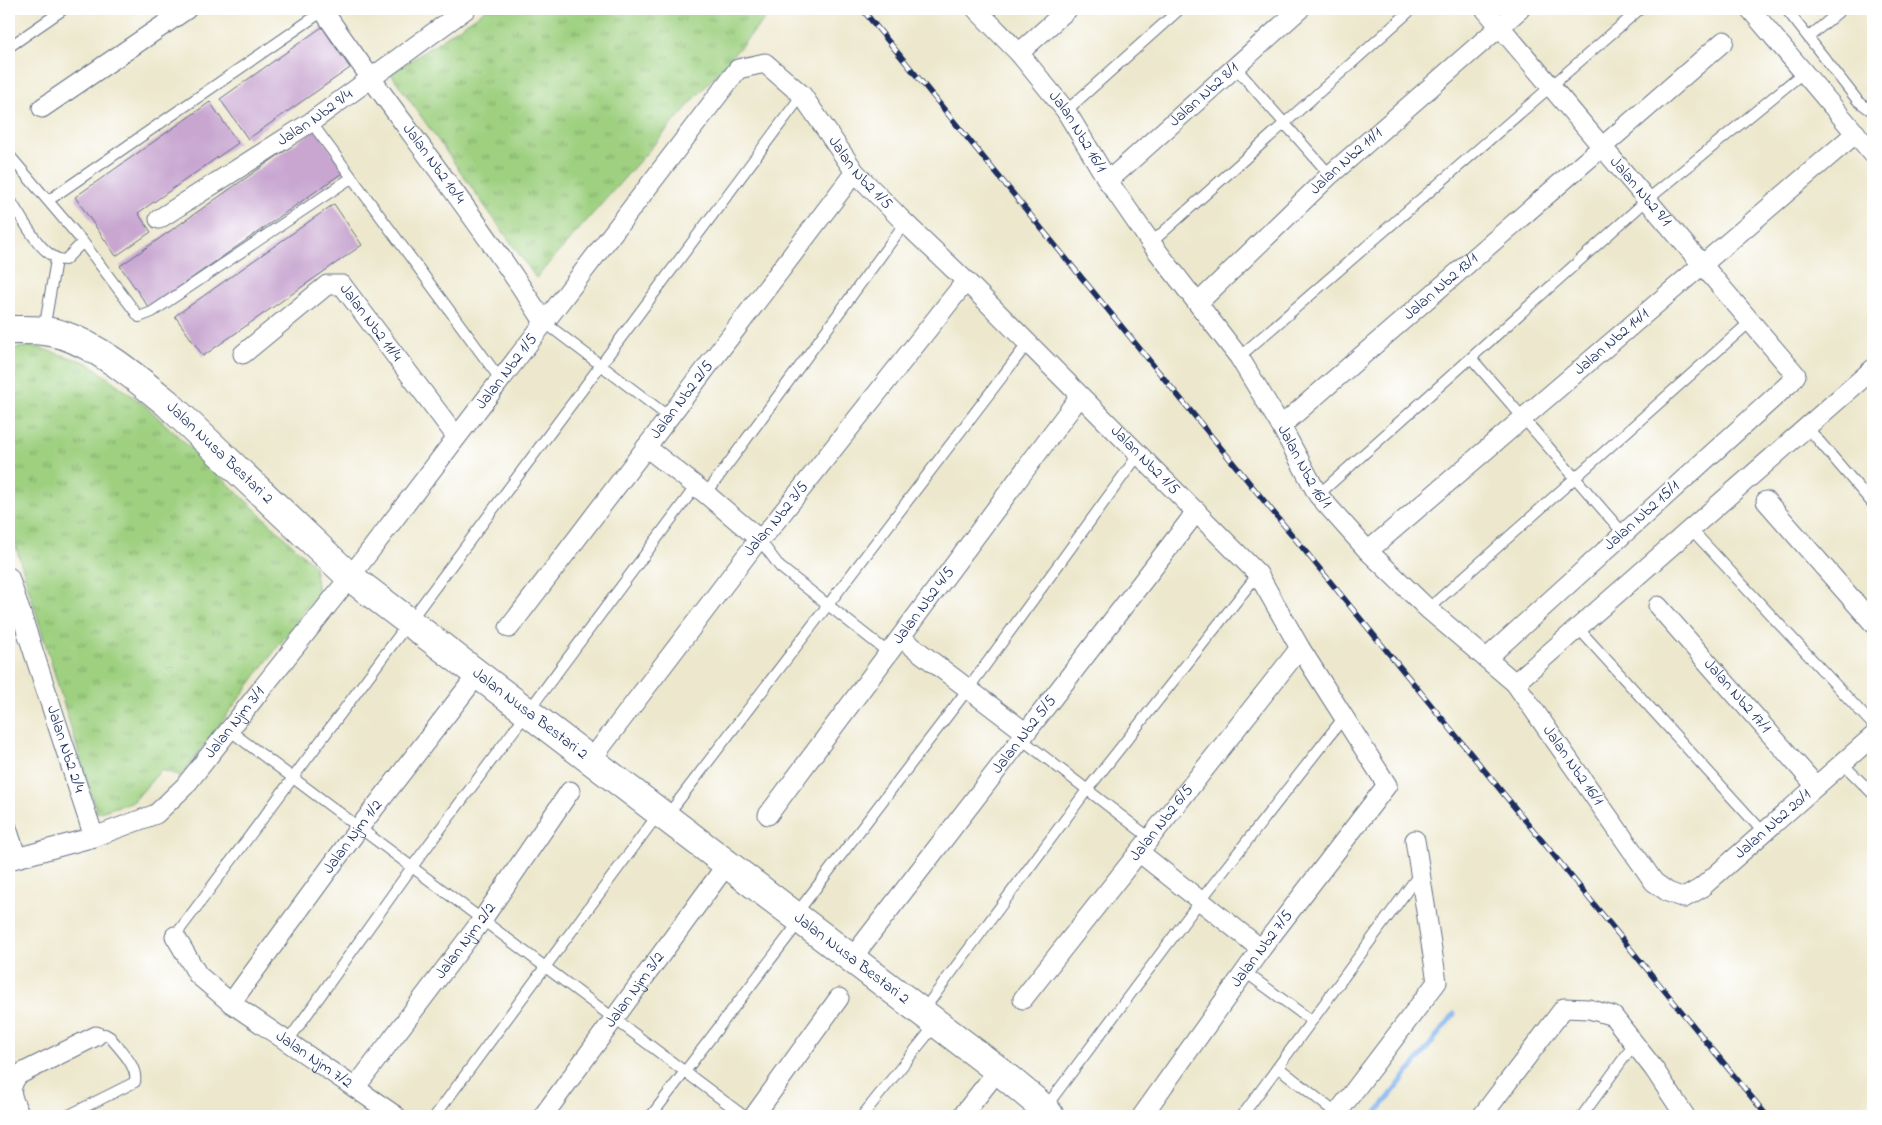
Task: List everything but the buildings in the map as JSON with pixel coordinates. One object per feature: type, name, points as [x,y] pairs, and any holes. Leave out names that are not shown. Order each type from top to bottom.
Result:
[{"type":"street","points":[[42,108],[187,9]]},
{"type":"street","name":"Jalan Nb2 9/4","points":[[160,219],[311,122],[466,9]]},
{"type":"street","name":"Jalan Nb2 16/1","points":[[976,9],[1018,53],[1066,111],[1108,181],[1151,243],[1239,357],[1281,426],[1318,496],[1368,551],[1428,608],[1515,683],[1654,882],[1668,892]]},
{"type":"street","points":[[1018,53],[1068,9]]},
{"type":"street","name":"Jalan Nb2 8/1","points":[[1108,181],[1300,9]]},
{"type":"street","name":"Jalan Nb2 9/1","points":[[1485,9],[1796,374]]},
{"type":"street","name":"Jalan Nb2 11/1","points":[[1198,303],[1330,175],[1499,25],[1520,9]]},
{"type":"street","points":[[1750,9],[1873,154]]},
{"type":"street","name":"Jalan Nb2 10/4","points":[[324,10],[369,78],[515,277],[544,322]]},
{"type":"street","name":"Jalan Nb2 13/1","points":[[1281,426],[1724,41]]},
{"type":"street","name":"Jalan Nb2 1/5","points":[[350,577],[738,69],[765,64],[802,95],[855,172],[905,224],[966,281],[1258,574],[1300,648],[1387,785]]},
{"type":"street","name":"Jalan Nb2 14/1","points":[[1368,551],[1856,133]]},
{"type":"street","name":"Jalan Nb2 2/5","points":[[509,628],[855,172]]},
{"type":"street","name":"Jalan Nb2 3/5","points":[[591,760],[759,539],[768,531],[966,281]]},
{"type":"street","name":"Jalan Nb2 11/4","points":[[243,354],[326,285],[342,285],[456,436]]},
{"type":"street","name":"Jalan Nusa Bestari 2","points":[[9,330],[63,335],[94,351],[136,378],[174,410],[350,577],[998,1070],[1047,1113]]},
{"type":"street","points":[[1515,683],[1873,369]]},
{"type":"street","name":"Jalan Nb2 15/1","points":[[1487,658],[1791,382],[1796,374]]},
{"type":"street","name":"Jalan Nb2 4/5","points":[[768,815],[890,654],[1080,396]]},
{"type":"street","points":[[646,447],[759,539]]},
{"type":"street","points":[[1766,501],[1873,623]]},
{"type":"street","name":"Jalan Nb2 5/5","points":[[852,958],[1197,511]]},
{"type":"street","name":"Jalan Njm 3/1","points":[[94,837],[156,814],[185,786],[350,577]]},
{"type":"street","name":"Jalan Nb2 2/4","points":[[10,586],[94,837]]},
{"type":"street","name":"Jalan Nb2 17/1","points":[[1658,606],[1816,786]]},
{"type":"street","points":[[901,638],[968,689],[1023,735]]},
{"type":"street","name":"Jalan Nb2 6/5","points":[[1023,999],[1300,648]]},
{"type":"street","name":"Jalan Njm 1/2","points":[[231,1003],[359,828],[478,674]]},
{"type":"street","name":"Jalan Nb2 20/1","points":[[1668,892],[1684,898],[1701,888],[1873,736]]},
{"type":"street","name":"Jalan Nb2 7/5","points":[[1142,1116],[1262,949],[1387,785]]},
{"type":"street","name":"Jalan Njm 2/2","points":[[355,1088],[482,920],[570,791]]},
{"type":"street","points":[[15,858],[94,837]]},
{"type":"street","points":[[1336,1115],[1436,982],[1422,872],[1415,840]]},
{"type":"street","points":[[1144,845],[1200,900],[1262,949]]},
{"type":"street","name":"Jalan Njm 3/2","points":[[543,1116],[615,1020],[727,864]]},
{"type":"street","name":"Jalan Njm 7/2","points":[[175,936],[198,975],[231,1003],[396,1116]]},
{"type":"street","points":[[754,1116],[840,998]]},
{"type":"street","points":[[1482,1116],[1564,1008],[1589,1009],[1613,1016],[1681,1114]]},
{"type":"street","points":[[20,1116],[11,1094],[11,1085],[18,1075],[96,1036]]},
{"type":"street","points":[[962,1116],[998,1070]]},
{"type":"lane","points":[[9,47],[64,9]]},
{"type":"lane","points":[[1066,111],[1180,9]]},
{"type":"lane","points":[[1151,243],[1412,9]]},
{"type":"lane","points":[[1239,357],[1550,85],[1640,9]]},
{"type":"lane","points":[[1786,9],[1858,100],[1873,112]]},
{"type":"lane","points":[[1809,37],[1842,9]]},
{"type":"lane","points":[[49,200],[324,10]]},
{"type":"lane","points":[[1235,67],[1330,175]]},
{"type":"lane","points":[[1318,496],[1647,200],[1804,72]]},
{"type":"lane","points":[[175,936],[802,95]]},
{"type":"lane","points":[[311,122],[500,379]]},
{"type":"lane","points":[[9,155],[83,242],[139,317],[152,312],[351,178]]},
{"type":"lane","points":[[9,198],[49,256],[56,260],[65,260],[83,242]]},
{"type":"lane","points":[[288,1041],[412,868],[528,712],[905,224]]},
{"type":"lane","points":[[44,332],[56,260]]},
{"type":"lane","points":[[1428,608],[1751,321]]},
{"type":"lane","points":[[544,322],[669,417]]},
{"type":"lane","points":[[435,1116],[545,967],[828,605],[1028,343]]},
{"type":"lane","points":[[1472,359],[1623,533]]},
{"type":"lane","points":[[1807,426],[1873,504]]},
{"type":"lane","points":[[651,1116],[968,689],[1139,454]]},
{"type":"lane","points":[[1691,529],[1873,725]]},
{"type":"lane","points":[[759,539],[780,567],[890,654]]},
{"type":"lane","points":[[862,1116],[1087,790],[1258,574]]},
{"type":"lane","points":[[1577,627],[1764,833]]},
{"type":"lane","points":[[1047,1113],[1200,900],[1344,717]]},
{"type":"lane","points":[[229,730],[744,1116]]},
{"type":"lane","points":[[1023,735],[1087,790],[1144,845]]},
{"type":"lane","points":[[1842,763],[1873,794]]},
{"type":"lane","points":[[9,820],[15,858]]},
{"type":"lane","points":[[1242,1116],[1422,872]]},
{"type":"lane","points":[[1245,972],[1312,1021]]},
{"type":"lane","points":[[67,1116],[135,1082],[136,1075],[133,1066],[110,1037],[105,1034],[96,1036]]},
{"type":"lane","points":[[1582,1116],[1634,1044]]},
{"type":"lane","points":[[1278,1068],[1336,1115]]},
{"type":"green space","points":[[487,9],[757,9],[765,19],[536,278],[391,74]]},
{"type":"green space","points":[[33,346],[88,363],[147,407],[314,565],[318,593],[181,776],[161,770],[134,801],[97,813],[9,524],[9,349]]},
{"type":"waterway","points":[[1374,1116],[1454,1014]]},
{"type":"railway","points":[[862,9],[1767,1116]]}]
